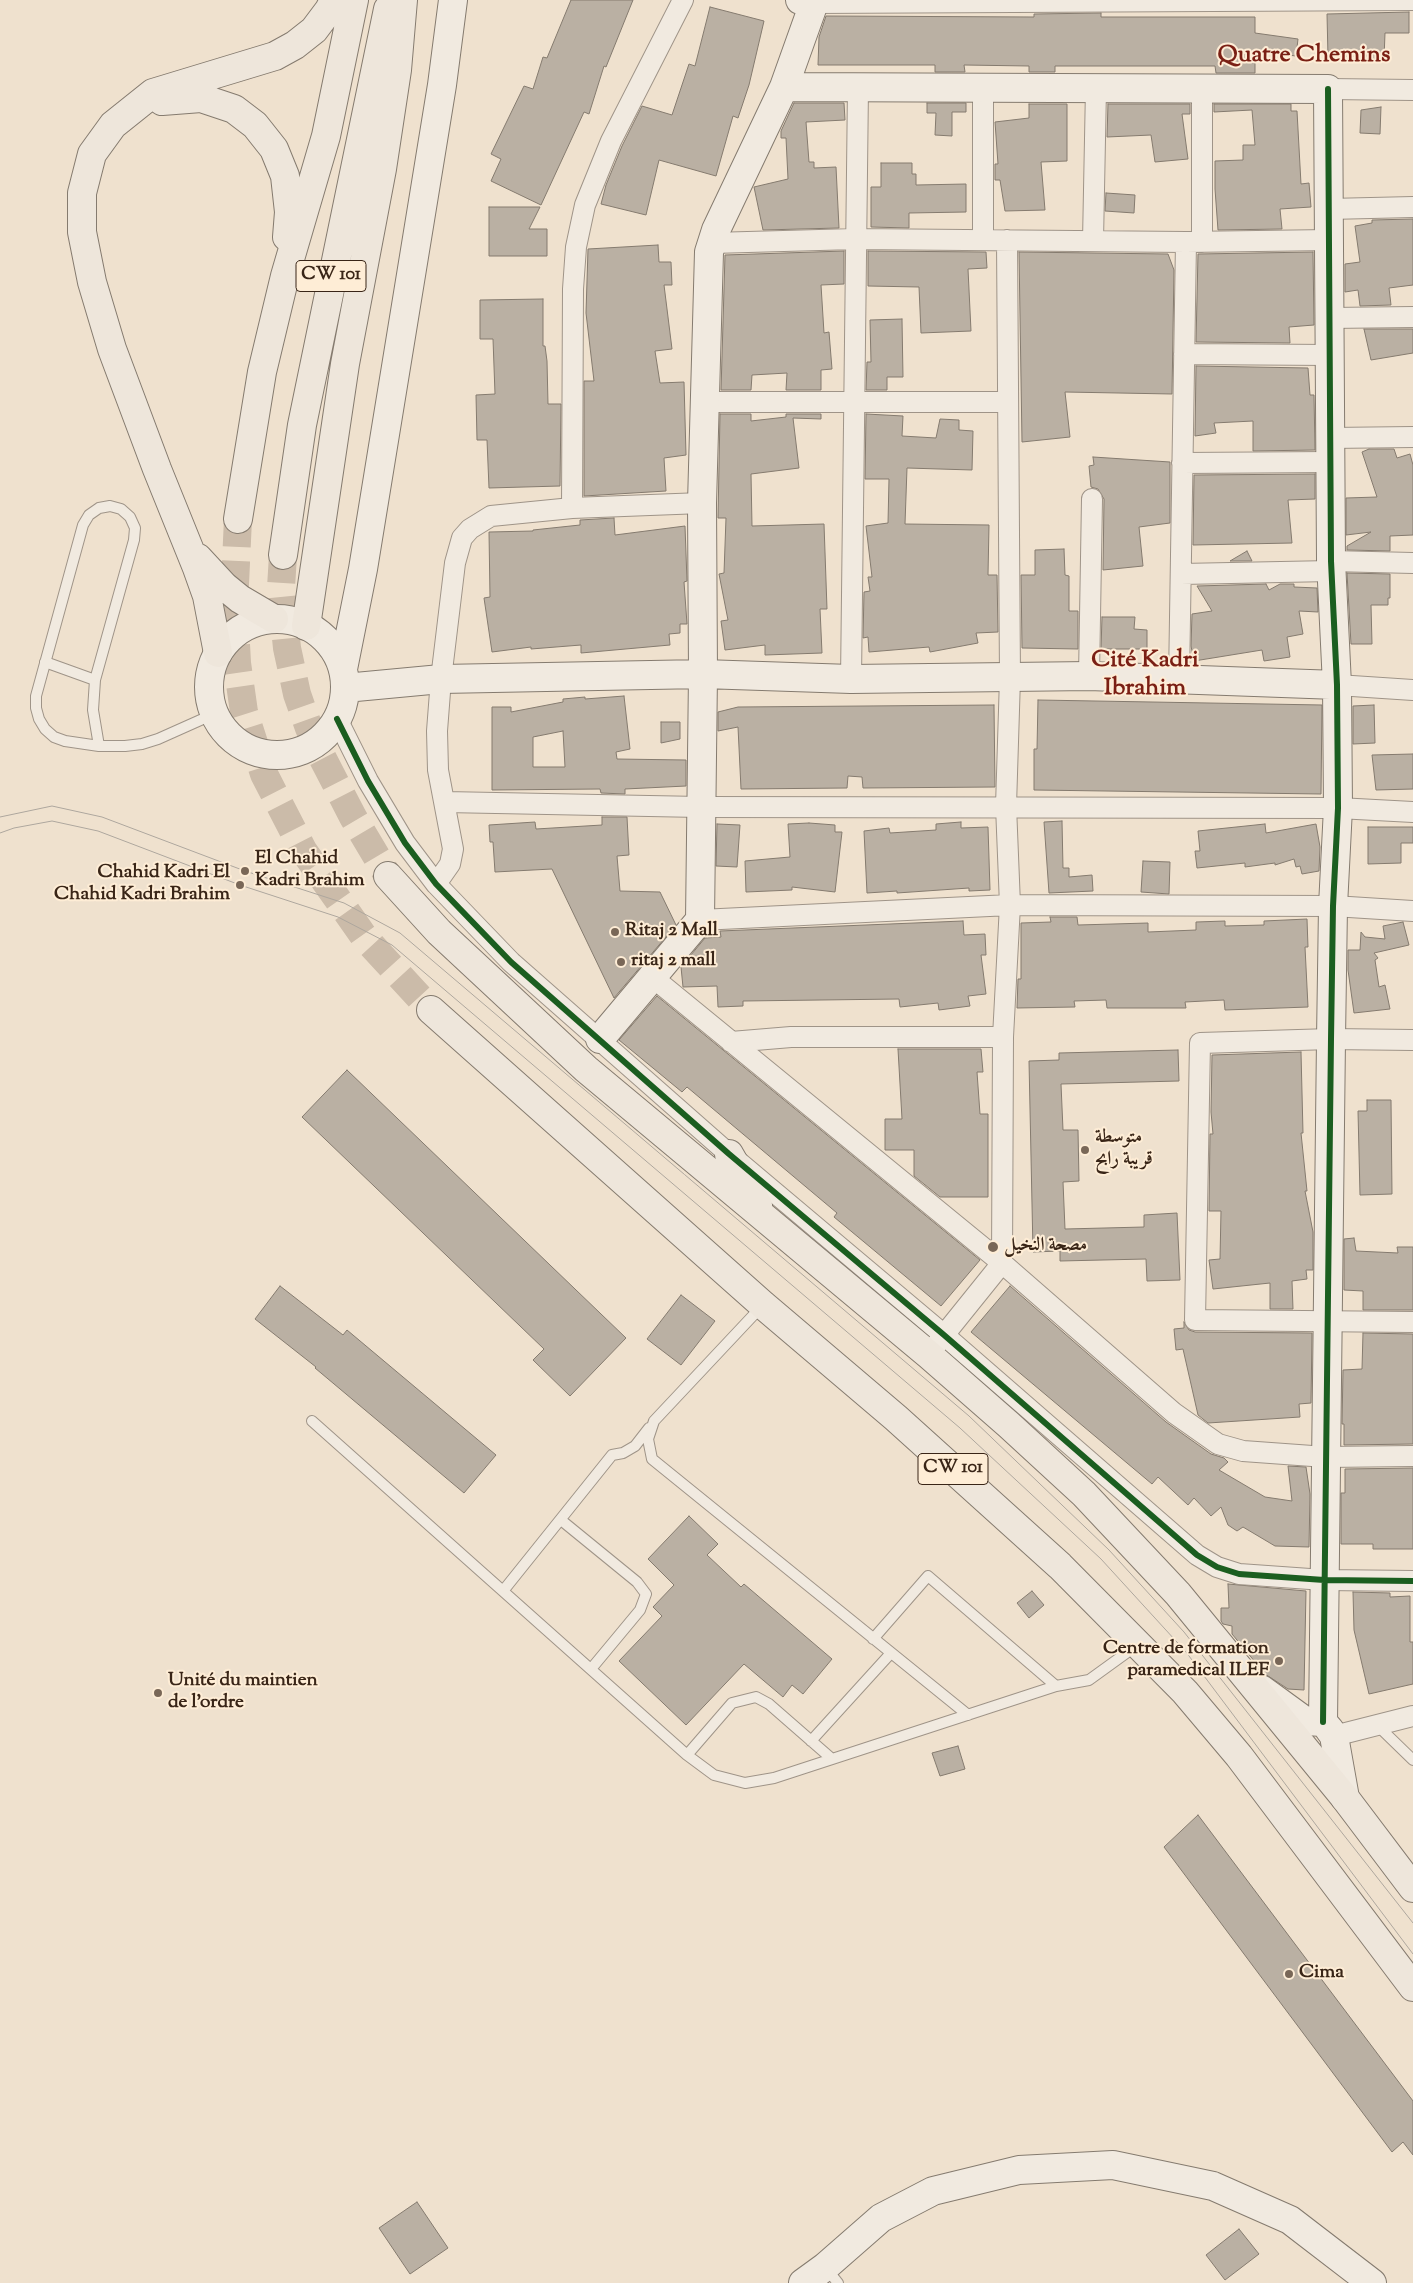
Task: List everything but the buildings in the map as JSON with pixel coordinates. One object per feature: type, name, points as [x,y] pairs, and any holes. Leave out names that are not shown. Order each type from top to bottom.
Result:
[{"type":"main road","points":[[218,653],[206,596],[112,349],[92,282],[82,232],[82,192],[92,154],[113,126],[153,93],[275,56],[295,45],[314,30],[334,0]]},
{"type":"main road","name":"CW 101","points":[[238,519],[262,372],[285,276],[326,136],[354,0]]},
{"type":"main road","name":"CW 101","points":[[283,555],[304,415],[390,0]]},
{"type":"main road","points":[[312,629],[345,364],[382,169],[398,70],[403,0]]},
{"type":"main road","points":[[136,106],[170,99],[201,98],[234,109],[255,125],[274,149],[285,176],[288,212],[285,276]]},
{"type":"main road","points":[[186,541],[197,557],[224,586],[240,599],[274,619]]},
{"type":"main road","points":[[388,876],[438,932],[586,1068],[766,1219],[936,1345],[1009,1425],[1084,1494],[1178,1594],[1345,1798],[1413,1888]]},
{"type":"main road","name":"CW 101","points":[[431,1010],[763,1305],[896,1418],[1053,1560],[1138,1644],[1185,1692],[1239,1756],[1413,1987]]},
{"type":"main road","points":[[729,1154],[766,1219]]},
{"type":"street","points":[[344,679],[333,649],[312,629],[291,620],[274,619],[252,624],[232,635],[218,653],[210,673],[209,694],[214,714],[226,733],[243,747],[263,754],[285,756],[306,749],[324,737],[337,719],[343,704],[344,679],[442,85],[453,0]]},
{"type":"street","points":[[572,508],[573,290],[576,247],[581,222],[585,205],[611,141],[683,0]]},
{"type":"street","points":[[600,1039],[700,920],[703,674],[702,503],[710,252],[716,230],[784,87],[810,1],[1413,0]]},
{"type":"street","points":[[784,87],[1413,90]]},
{"type":"street","points":[[851,679],[858,87]]},
{"type":"street","points":[[983,88],[983,240]]},
{"type":"street","points":[[1093,241],[1096,88]]},
{"type":"street","points":[[1179,680],[1184,354],[1194,242],[1202,89]]},
{"type":"street","points":[[1328,89],[1331,566],[1337,685],[1338,808],[1333,906],[1324,1580],[1328,1729],[1345,1798]]},
{"type":"street","points":[[1329,208],[1413,207]]},
{"type":"street","points":[[712,243],[855,239],[1194,242],[1329,240]]},
{"type":"street","points":[[936,1345],[1002,1263],[1003,1037],[1010,905],[1006,806],[1010,678],[1007,240]]},
{"type":"street","points":[[1330,318],[1413,318]]},
{"type":"street","points":[[1184,354],[1330,355]]},
{"type":"street","points":[[706,402],[1007,402]]},
{"type":"street","points":[[1182,463],[1330,450],[1413,437]]},
{"type":"street","points":[[1089,676],[1092,499]]},
{"type":"street","points":[[436,884],[450,864],[453,849],[446,802],[438,770],[437,731],[441,679],[457,550],[466,534],[480,521],[491,516],[572,508],[702,503]]},
{"type":"street","points":[[1181,574],[1413,563]]},
{"type":"street","points":[[312,629],[342,602],[363,569]]},
{"type":"street","points":[[344,679],[703,674],[851,679],[1089,676],[1337,685],[1413,690]]},
{"type":"street","points":[[337,719],[368,781],[396,828],[436,884],[511,962],[729,1154],[936,1345],[1197,1555],[1217,1567],[1239,1574],[1324,1580],[1413,1581]]},
{"type":"street","points":[[446,802],[700,807],[1338,808],[1413,812]]},
{"type":"street","points":[[700,920],[1010,905],[1333,906],[1413,911]]},
{"type":"street","points":[[651,976],[1002,1263],[1174,1414],[1218,1444],[1243,1452],[1326,1457],[1413,1456]]},
{"type":"street","points":[[731,1042],[791,1038],[1003,1037]]},
{"type":"street","points":[[1413,1040],[1331,1039],[1200,1043],[1195,1320],[1413,1322]]},
{"type":"street","points":[[1245,1678],[1305,1720],[1328,1729],[1377,1725],[1413,1716]]},
{"type":"street","points":[[804,2283],[832,2275],[881,2218],[933,2191],[1019,2170],[1113,2165],[1213,2186],[1290,2220],[1372,2283]]},
{"type":"lane","points":[[99,746],[93,710],[95,680],[134,540],[135,528],[130,517],[122,509],[110,506],[99,508],[89,515],[84,525],[45,662],[36,696],[36,708],[39,719],[45,729],[54,737],[65,741],[99,746],[125,746],[142,744],[214,714]]},
{"type":"lane","points":[[45,662],[95,680]]},
{"type":"lane","points":[[503,1591],[612,1455],[635,1446],[654,1421],[763,1305]]},
{"type":"lane","points":[[312,1421],[687,1755],[714,1775],[745,1783],[774,1778],[1056,1686],[1089,1680],[1138,1644]]},
{"type":"lane","points":[[654,1421],[648,1439],[652,1459],[968,1715]]},
{"type":"lane","points":[[561,1520],[637,1582],[646,1594],[640,1610],[591,1670]]},
{"type":"lane","points":[[873,1639],[928,1576],[1056,1686]]},
{"type":"lane","points":[[811,1741],[891,1653]]},
{"type":"lane","points":[[687,1755],[732,1703],[756,1697],[768,1704],[832,1759]]},
{"type":"lane","points":[[1377,1725],[1413,1760]]},
{"type":"tunnel","points":[[238,519],[234,606],[237,663],[244,712],[264,774],[303,850],[365,938],[431,1010]]},
{"type":"tunnel","points":[[283,555],[281,588],[287,648],[297,694],[321,755],[353,817],[388,876]]},
{"type":"tram line","points":[[0,817],[52,806],[102,817],[245,871],[344,903],[400,933],[969,1416],[1109,1550],[1184,1632],[1413,1923]]},
{"type":"tram line","points":[[0,833],[14,828],[52,821],[98,831],[240,885],[338,917],[392,945],[960,1428],[1101,1559],[1186,1652],[1413,1954]]},
{"type":"cycle path","points":[[1323,1722],[1333,906],[1338,808],[1337,685],[1331,561],[1328,89]]},
{"type":"cycle path","points":[[337,719],[368,781],[405,843],[436,884],[511,962],[729,1154],[944,1335],[1197,1555],[1217,1567],[1239,1574],[1324,1580],[1413,1581]]},
{"type":"place","name":"El Chahid Kadri Brahim","points":[[245,871]]},
{"type":"place","name":"Chahid Kadri El Chahid Kadri Brahim","points":[[240,885]]},
{"type":"place","name":"Ritaj 2 Mall","points":[[615,932]]},
{"type":"place","name":"ritaj 2 mall","points":[[621,962]]},
{"type":"place","name":"متوسطة قريبة رابح","points":[[1085,1150]]},
{"type":"place","name":"مصحة النخيل","points":[[993,1247]]},
{"type":"place","name":"Centre de formation paramedical ILEF","points":[[1279,1661]]},
{"type":"place","name":"Unité du maintien de l'ordre","points":[[158,1693]]},
{"type":"place","name":"Cima","points":[[1289,1974]]},
{"type":"district","name":"Quatre Chemins","points":[[1304,57]]},
{"type":"district","name":"Cité Kadri Ibrahim","points":[[1145,676]]}]
